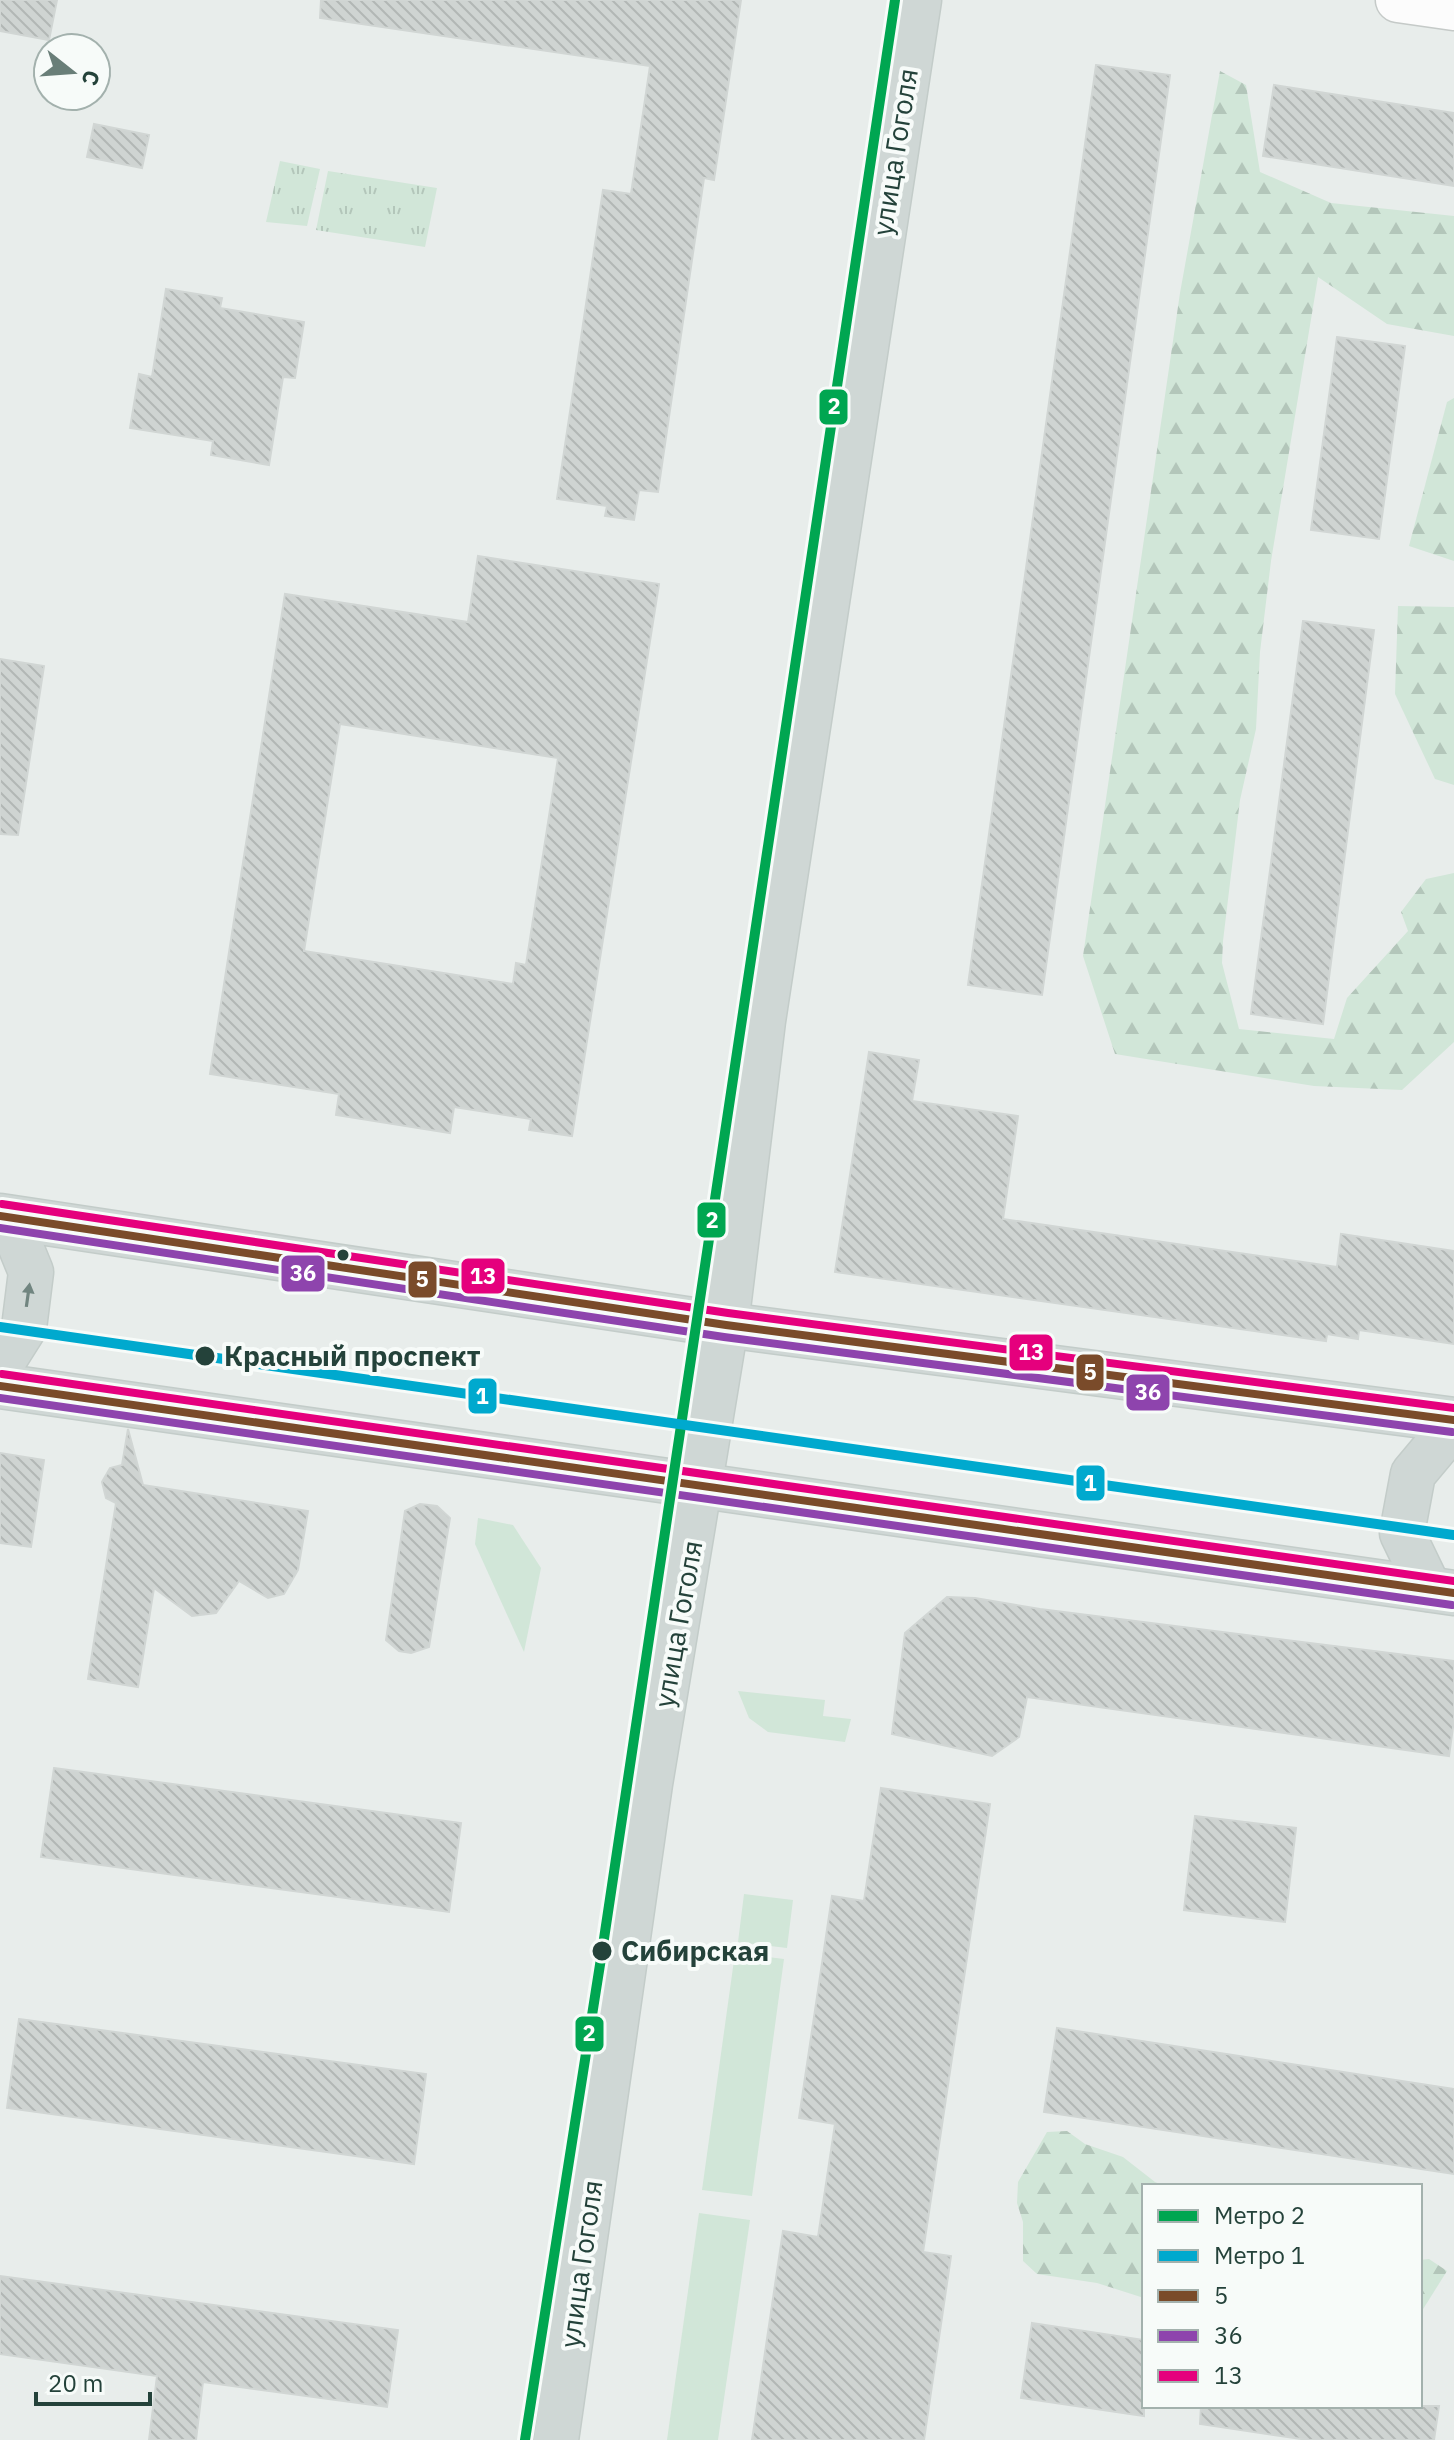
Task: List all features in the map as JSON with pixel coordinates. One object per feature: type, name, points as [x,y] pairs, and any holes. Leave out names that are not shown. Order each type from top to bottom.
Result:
[{"type":"main road","name":"улица Гоголя","points":[[556,2440],[650,1784],[726,1325],[763,1021],[919,0]]},
{"type":"main road","points":[[4,1217],[726,1325],[1454,1422]]},
{"type":"main road","points":[[0,1366],[24,1328],[31,1272],[4,1217]]},
{"type":"main road","points":[[0,1386],[1442,1591]]},
{"type":"main road","points":[[1442,1591],[1402,1533],[1413,1474],[1454,1422]]},
{"type":"street","points":[[1398,0],[1454,8]]},
{"type":"green space","points":[[1220,71],[1246,85],[1260,172],[1331,203],[1454,216],[1454,336],[1387,324],[1318,277],[1271,561],[1260,652],[1256,729],[1240,800],[1223,941],[1222,963],[1239,1029],[1334,1039],[1347,998],[1408,931],[1401,912],[1426,879],[1454,873],[1454,1042],[1402,1090],[1314,1086],[1115,1054],[1083,956],[1180,293]]},
{"type":"green space","points":[[280,161],[320,169],[307,226],[266,222]]},
{"type":"green space","points":[[328,171],[437,188],[425,247],[316,230]]},
{"type":"green space","points":[[1454,398],[1454,561],[1409,546],[1447,402]]},
{"type":"green space","points":[[1398,606],[1454,607],[1454,785],[1435,779],[1395,694]]},
{"type":"green space","points":[[478,1518],[513,1525],[541,1568],[524,1652],[475,1544]]},
{"type":"green space","points":[[738,1691],[825,1700],[823,1716],[851,1719],[845,1742],[768,1732],[749,1718]]},
{"type":"green space","points":[[744,1894],[793,1900],[787,1948],[738,1942]]},
{"type":"green space","points":[[735,1953],[784,1959],[752,2196],[702,2190]]},
{"type":"green space","points":[[1067,2131],[1085,2144],[1123,2157],[1160,2184],[1142,2184],[1142,2297],[1097,2283],[1037,2274],[1023,2261],[1023,2222],[1017,2203],[1018,2182],[1047,2132]]},
{"type":"green space","points":[[699,2213],[750,2220],[718,2440],[667,2440]]},
{"type":"green space","points":[[1429,2259],[1447,2271],[1422,2311],[1422,2260]]},
{"type":"building","points":[[0,0],[57,0],[51,32],[32,32],[32,37],[0,31]]},
{"type":"building","points":[[321,0],[741,0],[714,180],[704,178],[658,492],[639,490],[634,520],[605,516],[607,506],[557,499],[603,190],[631,194],[650,66],[320,18]]},
{"type":"building","points":[[1096,65],[1170,75],[1042,995],[968,985]]},
{"type":"building","points":[[1274,85],[1454,113],[1454,186],[1263,156]]},
{"type":"building","points":[[94,124],[149,135],[142,168],[87,157]]},
{"type":"building","points":[[166,289],[222,298],[220,308],[304,322],[295,378],[283,377],[269,465],[211,455],[213,441],[130,428],[139,374],[152,377]]},
{"type":"building","points":[[1337,337],[1405,346],[1379,539],[1311,530]]},
{"type":"building","points":[[478,556],[659,584],[572,1136],[529,1130],[531,1119],[454,1107],[450,1133],[336,1115],[339,1094],[210,1074],[285,594],[468,622]],"holes":[[[340,724],[558,758],[526,965],[516,963],[513,984],[304,951]]]},
{"type":"building","points":[[1303,621],[1374,630],[1323,1024],[1251,1014]]},
{"type":"building","points":[[0,659],[44,666],[18,835],[0,834]]},
{"type":"building","points":[[869,1052],[919,1060],[912,1101],[1018,1116],[1003,1219],[1337,1267],[1341,1234],[1454,1251],[1454,1344],[1359,1330],[1358,1339],[1327,1334],[1326,1341],[835,1272]]},
{"type":"building","points":[[128,1429],[143,1485],[308,1511],[298,1570],[284,1594],[268,1598],[239,1581],[216,1613],[192,1616],[154,1588],[138,1687],[88,1679],[116,1503],[106,1498],[102,1482],[110,1468],[122,1465]]},
{"type":"building","points":[[0,1453],[44,1460],[31,1547],[0,1543]]},
{"type":"building","points":[[420,1504],[437,1506],[450,1518],[429,1647],[411,1653],[399,1651],[386,1640],[405,1511]]},
{"type":"building","points":[[947,1597],[975,1598],[1040,1609],[1454,1661],[1454,1720],[1449,1756],[1027,1697],[1019,1737],[992,1756],[892,1734],[905,1633]]},
{"type":"building","points":[[54,1768],[461,1823],[449,1912],[41,1857]]},
{"type":"building","points":[[881,1788],[990,1804],[923,2252],[951,2256],[924,2440],[752,2440],[783,2231],[818,2237],[835,2124],[799,2118],[832,1896],[864,1901]]},
{"type":"building","points":[[1195,1816],[1296,1828],[1285,1922],[1184,1910]]},
{"type":"building","points":[[19,2019],[426,2074],[414,2164],[7,2108]]},
{"type":"building","points":[[1057,2028],[1454,2089],[1454,2174],[1044,2112]]},
{"type":"building","points":[[0,2276],[398,2330],[387,2407],[203,2382],[196,2440],[149,2440],[157,2376],[0,2354]]},
{"type":"building","points":[[1032,2323],[1142,2340],[1144,2416],[1021,2398]]},
{"type":"building","points":[[1439,2406],[1434,2440],[1308,2440],[1200,2424],[1201,2408]]},
{"type":"metro line","name":"2","points":[[525,2440],[602,1952],[895,0]]},
{"type":"metro line","name":"1","points":[[0,1327],[1454,1535]]},
{"type":"transit line","name":"13","points":[[2,1204],[728,1313],[1454,1408]]},
{"type":"transit line","name":"5","points":[[0,1216],[726,1325],[1454,1420]]},
{"type":"transit line","name":"36","points":[[0,1228],[724,1337],[1452,1432]]},
{"type":"transit line","name":"13","points":[[2,1374],[1454,1581]]},
{"type":"transit line","name":"5","points":[[0,1386],[1454,1593]]},
{"type":"transit line","name":"36","points":[[0,1398],[1452,1605]]},
{"type":"place","name":"Красный проспект","points":[[205,1356]]},
{"type":"place","name":"Сибирская","points":[[602,1951]]}]
